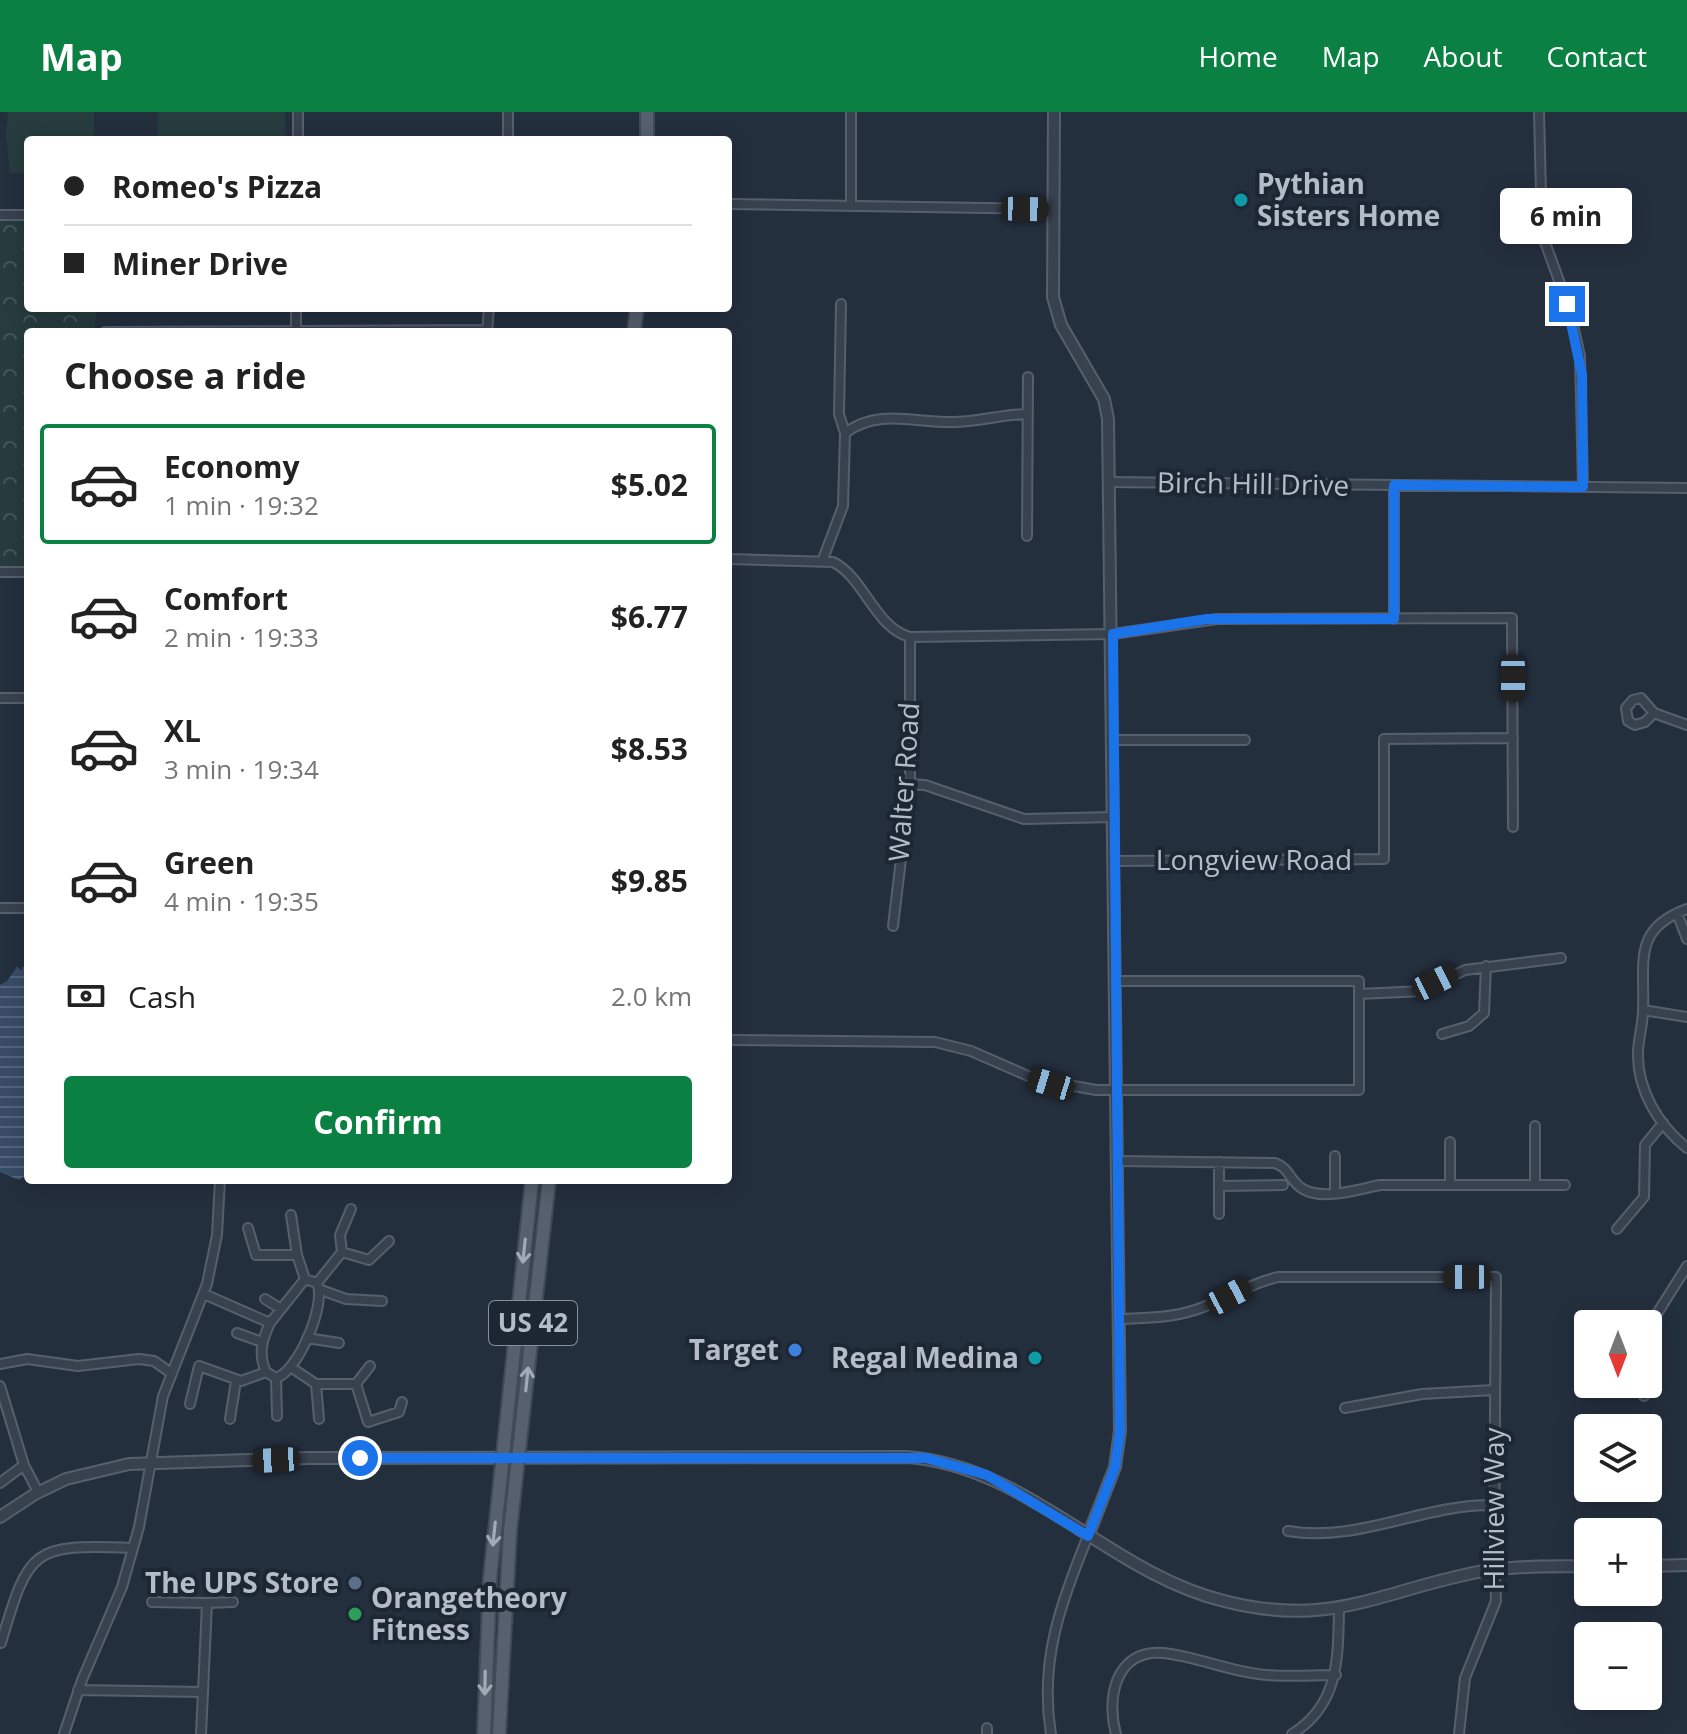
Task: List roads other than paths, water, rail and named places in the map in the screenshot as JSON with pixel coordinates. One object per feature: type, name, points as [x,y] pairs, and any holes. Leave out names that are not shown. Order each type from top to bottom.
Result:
[{"type":"main road","points":[[647,112],[647,136]]},
{"type":"main road","name":"US 42","points":[[484,1734],[490,1578],[532,1184]]},
{"type":"main road","name":"US 42","points":[[499,1734],[505,1584],[549,1184]]},
{"type":"street","points":[[298,112],[298,136]]},
{"type":"street","points":[[508,112],[508,136]]},
{"type":"street","points":[[851,112],[851,206]]},
{"type":"street","points":[[1051,1734],[1046,1684],[1051,1640],[1062,1598],[1110,1483],[1118,1451],[1119,1319],[1113,634],[1104,399],[1061,325],[1053,297],[1054,112]]},
{"type":"street","points":[[1539,112],[1542,234],[1570,311],[1580,356],[1583,487]]},
{"type":"street","points":[[732,204],[1054,209]]},
{"type":"street","points":[[0,215],[24,215]]},
{"type":"street","points":[[823,559],[843,506],[845,433],[839,414],[841,304]]},
{"type":"street","points":[[1027,536],[1028,377]]},
{"type":"street","points":[[845,433],[865,420],[879,418],[950,423],[1002,414],[1028,414]]},
{"type":"street","name":"Birch Hill Drive","points":[[1108,482],[1687,488]]},
{"type":"street","points":[[1394,485],[1394,619]]},
{"type":"street","points":[[732,559],[823,559],[845,570],[895,630],[910,637],[1113,634],[1207,619],[1512,618],[1513,827]]},
{"type":"street","points":[[0,572],[24,572]]},
{"type":"street","name":"Walter Road","points":[[893,926],[910,784],[910,637]]},
{"type":"street","points":[[0,698],[24,698]]},
{"type":"street","points":[[1654,713],[1687,725]]},
{"type":"street","name":"Longview Road","points":[[1115,861],[1384,859],[1384,739],[1513,738]]},
{"type":"street","points":[[1114,740],[1245,740]]},
{"type":"street","points":[[910,784],[925,785],[1024,819],[1114,817]]},
{"type":"street","points":[[0,908],[24,908]]},
{"type":"street","points":[[1687,939],[1682,911],[1657,924],[1646,941],[1638,1069],[1647,1097],[1663,1123],[1687,1148]]},
{"type":"street","points":[[1359,994],[1423,991],[1449,975],[1486,966],[1561,958]]},
{"type":"street","points":[[1442,1034],[1469,1026],[1484,1013],[1486,966]]},
{"type":"street","points":[[732,1040],[935,1042],[971,1051],[1051,1084],[1117,1091],[1359,1090],[1359,981],[1116,981]]},
{"type":"street","points":[[1643,1010],[1687,1017]]},
{"type":"street","points":[[1617,1229],[1644,1197],[1645,1145],[1663,1123]]},
{"type":"street","points":[[1535,1126],[1535,1185]]},
{"type":"street","points":[[1450,1142],[1450,1185]]},
{"type":"street","points":[[1335,1156],[1335,1192]]},
{"type":"street","points":[[1117,1161],[1275,1163],[1288,1170],[1306,1191],[1335,1192],[1380,1185],[1565,1185]]},
{"type":"street","points":[[1219,1162],[1219,1214]]},
{"type":"street","points":[[64,1734],[78,1690],[111,1617],[132,1548],[157,1419],[171,1373],[204,1294],[217,1235],[220,1184]]},
{"type":"street","points":[[1219,1186],[1283,1185]]},
{"type":"street","points":[[276,1378],[292,1368],[307,1338],[319,1287],[342,1252],[340,1235],[351,1209]]},
{"type":"street","points":[[291,1215],[297,1255],[305,1279],[346,1299],[382,1301]]},
{"type":"street","points":[[248,1228],[256,1255],[297,1255]]},
{"type":"street","points":[[342,1252],[369,1260],[389,1241]]},
{"type":"street","points":[[1659,1310],[1687,1266]]},
{"type":"street","name":"Hillview Way","points":[[1119,1319],[1156,1318],[1194,1310],[1278,1277],[1496,1277],[1496,1601],[1465,1678],[1459,1734]]},
{"type":"street","points":[[266,1372],[262,1342],[270,1323],[305,1279]]},
{"type":"street","points":[[204,1294],[270,1323]]},
{"type":"street","points":[[265,1299],[281,1309]]},
{"type":"street","points":[[237,1333],[262,1342]]},
{"type":"street","points":[[307,1338],[339,1343]]},
{"type":"street","points":[[0,1364],[27,1359],[78,1366],[139,1359],[154,1361],[171,1373]]},
{"type":"street","points":[[190,1404],[199,1366],[236,1381],[266,1372],[276,1378]]},
{"type":"street","points":[[356,1384],[370,1366]]},
{"type":"street","points":[[292,1368],[316,1384],[356,1384]]},
{"type":"street","points":[[276,1378],[277,1416]]},
{"type":"street","points":[[230,1419],[236,1381]]},
{"type":"street","points":[[316,1384],[319,1419]]},
{"type":"street","points":[[356,1384],[368,1422],[399,1412],[402,1402]]},
{"type":"street","points":[[1345,1408],[1441,1392],[1494,1390]]},
{"type":"street","points":[[0,1393],[24,1465],[38,1492]]},
{"type":"street","points":[[0,1517],[38,1492],[87,1472],[150,1463],[502,1457],[926,1458],[987,1475],[1154,1575],[1222,1601],[1293,1612],[1339,1609],[1495,1568],[1574,1566]]},
{"type":"street","points":[[0,1483],[24,1465]]},
{"type":"street","points":[[1288,1531],[1340,1534],[1432,1510],[1494,1505]]},
{"type":"street","points":[[0,1644],[21,1577],[41,1556],[70,1548],[132,1548]]},
{"type":"street","points":[[1662,1566],[1687,1565]]},
{"type":"street","points":[[152,1602],[233,1602]]},
{"type":"street","points":[[201,1734],[207,1603]]},
{"type":"street","points":[[1292,1734],[1316,1714],[1331,1692],[1336,1675],[1339,1609]]},
{"type":"street","points":[[1116,1734],[1111,1715],[1112,1689],[1136,1659],[1162,1653],[1266,1675],[1336,1675]]},
{"type":"street","points":[[78,1690],[203,1692]]},
{"type":"water","points":[[17,967],[21,970],[24,967],[24,1177],[19,1180],[0,1172],[0,985]]},
{"type":"place","name":"Pythian Sisters Home","points":[[1241,200]]},
{"type":"place","name":"Target","points":[[795,1350]]},
{"type":"place","name":"Regal Medina","points":[[1035,1358]]},
{"type":"place","name":"The UPS Store","points":[[355,1583]]},
{"type":"place","name":"Orangetheory Fitness","points":[[355,1614]]}]
